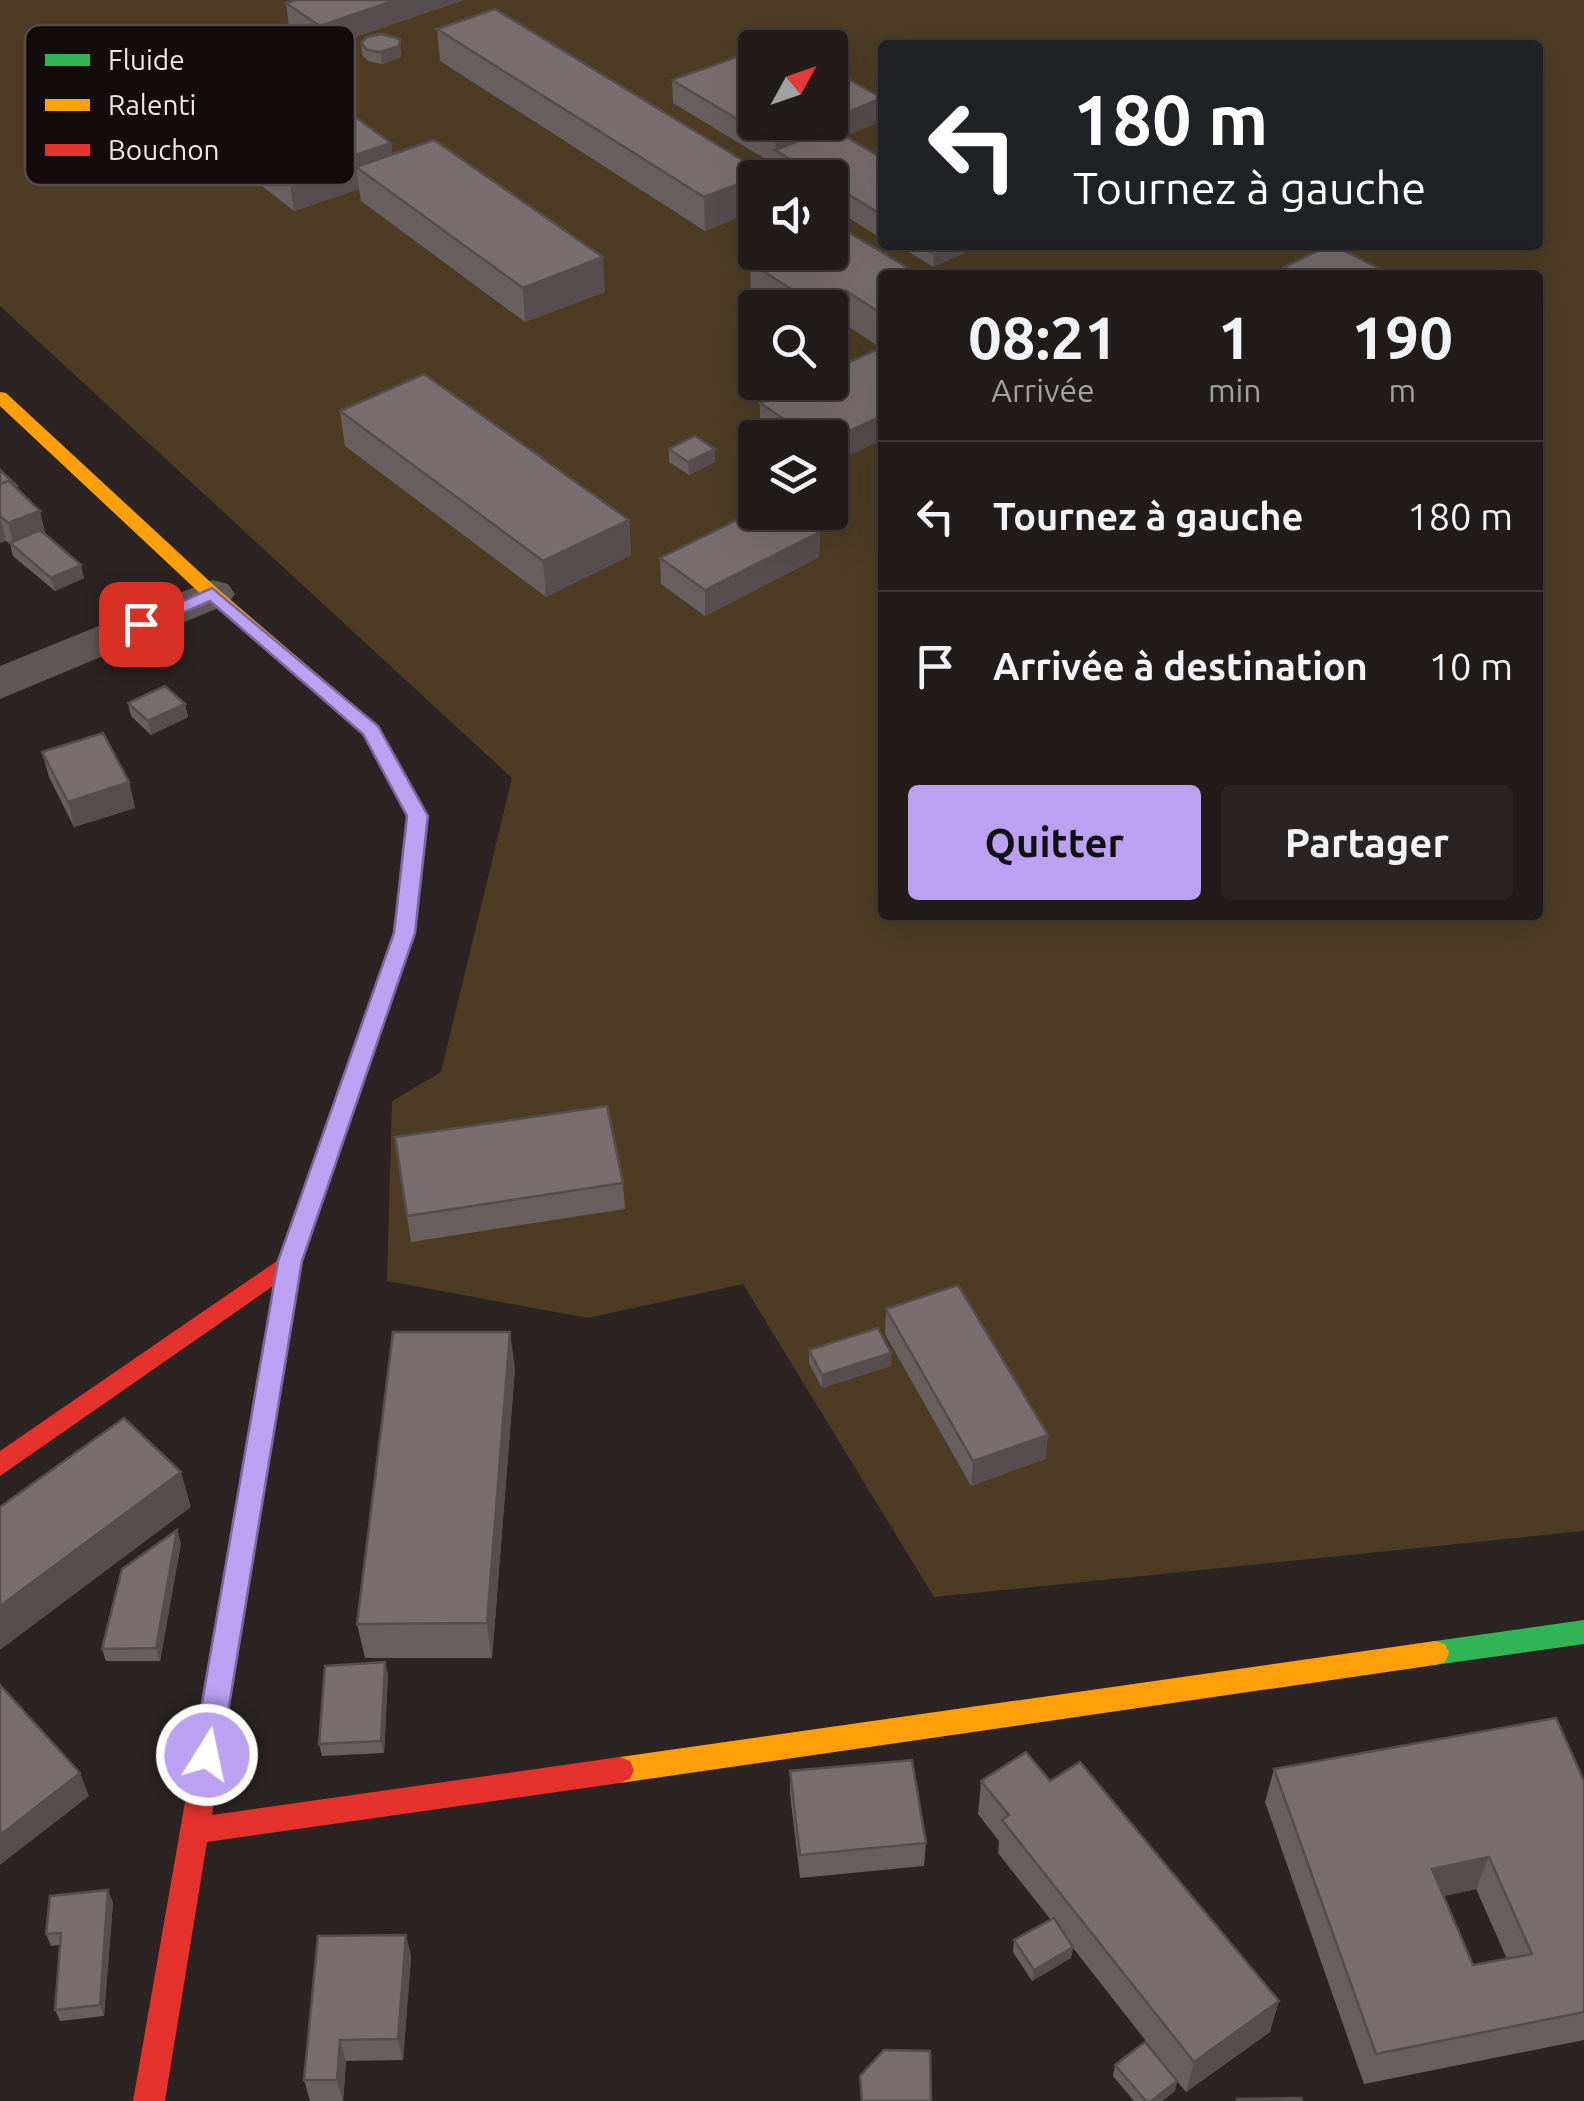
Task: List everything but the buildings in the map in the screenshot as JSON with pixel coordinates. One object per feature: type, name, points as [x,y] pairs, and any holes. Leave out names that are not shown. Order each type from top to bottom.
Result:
[{"type":"street","points":[[0,397],[212,594],[371,730],[418,816],[404,933],[290,1261],[149,2101]]},
{"type":"street","points":[[0,684],[212,594]]},
{"type":"street","points":[[0,1465],[290,1261]]},
{"type":"street","points":[[194,1831],[1584,1632]]},
{"type":"shaded area","points":[[0,0],[1584,0],[1584,1531],[934,1597],[743,1284],[588,1318],[387,1281],[392,1101],[441,1072],[512,778],[0,306]]},
{"type":"traffic: fast","points":[[241,1555],[290,1261],[394,962]]},
{"type":"traffic: fast","points":[[1435,1653],[1584,1632]]},
{"type":"traffic: slow","points":[[0,397],[212,594],[371,730],[418,816],[404,933],[394,962]]},
{"type":"traffic: slow","points":[[620,1770],[1435,1653]]},
{"type":"traffic: jam","points":[[0,1465],[290,1261]]},
{"type":"traffic: jam","points":[[149,2101],[241,1555]]},
{"type":"traffic: jam","points":[[194,1831],[620,1770]]},
{"type":"route","points":[[141,624],[212,594],[371,730],[418,816],[404,933],[290,1261],[207,1755]]}]
